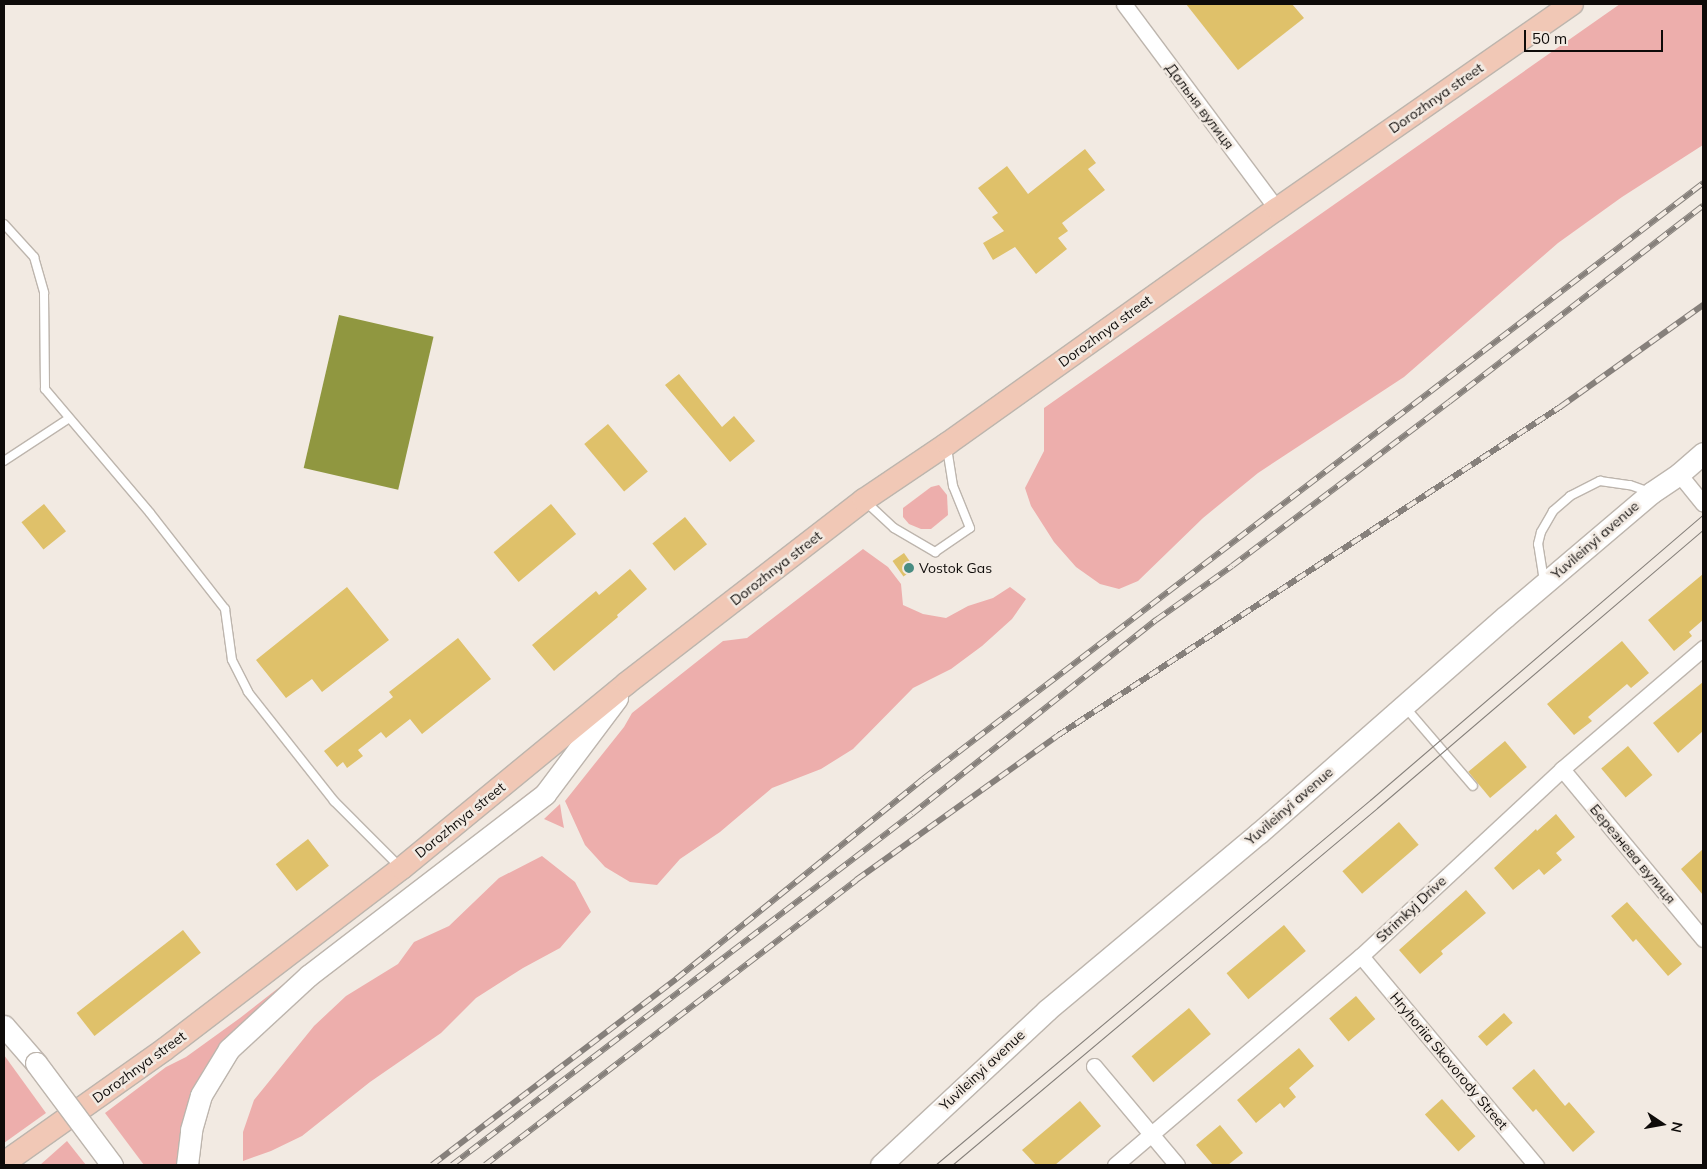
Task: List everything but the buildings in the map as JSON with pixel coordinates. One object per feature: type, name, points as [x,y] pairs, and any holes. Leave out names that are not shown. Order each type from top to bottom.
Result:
[{"type":"main road","name":"Dorozhnya street","points":[[6,1161],[165,1049],[402,868],[628,683],[864,500],[947,444],[1277,209],[1572,4]]},
{"type":"main road","name":"Yuvileinyi avenue","points":[[881,1165],[1047,1010],[1259,833],[1404,705],[1651,493],[1679,474],[1703,453]]},
{"type":"main road","points":[[187,1165],[191,1130],[201,1094],[229,1049],[308,976],[545,794],[628,683]]},
{"type":"main road","points":[[4,1026],[36,1064],[112,1165]]},
{"type":"street","name":"Дальня вулиця","points":[[1124,4],[1277,209]]},
{"type":"street","points":[[1679,474],[1703,504]]},
{"type":"street","name":"Strimkyj Drive","points":[[1115,1165],[1150,1133],[1361,956],[1562,769],[1703,648]]},
{"type":"street","name":"Березнева вулиця","points":[[1562,769],[1703,939]]},
{"type":"street","name":"Hryhoriia Skovorody Street","points":[[1361,956],[1536,1165]]},
{"type":"street","points":[[1094,1066],[1177,1165]]},
{"type":"lane","points":[[4,224],[34,257],[44,292],[45,389],[150,513],[225,609],[232,660],[248,692],[334,801],[402,868]]},
{"type":"lane","points":[[4,461],[68,418]]},
{"type":"lane","points":[[864,500],[894,528],[935,552],[970,528],[953,486],[947,444]]},
{"type":"lane","points":[[1544,584],[1538,544],[1541,532],[1553,511],[1570,496],[1600,481],[1630,485],[1651,493]]},
{"type":"lane","points":[[1404,705],[1473,786]]},
{"type":"shaded area","points":[[1620,4],[1703,4],[1703,145],[1622,197],[1558,243],[1404,377],[1258,473],[1203,518],[1138,581],[1119,589],[1100,584],[1076,567],[1054,542],[1031,506],[1025,488],[1044,451],[1044,408]]},
{"type":"shaded area","points":[[339,315],[434,337],[398,490],[304,468]]},
{"type":"shaded area","points":[[939,485],[947,495],[948,515],[931,529],[921,529],[909,524],[903,517],[903,508],[931,487]]},
{"type":"shaded area","points":[[863,549],[888,567],[901,584],[903,605],[923,614],[946,618],[968,606],[993,598],[1010,587],[1026,599],[1012,619],[982,646],[951,669],[913,688],[853,749],[821,769],[772,788],[720,832],[680,859],[657,885],[630,882],[605,867],[585,845],[565,801],[624,727],[632,713],[723,641],[747,638]]},
{"type":"shaded area","points":[[549,777],[223,1043],[204,1069],[193,1091],[177,1165],[144,1165],[105,1113],[166,1067],[186,1057],[240,1018]]},
{"type":"shaded area","points":[[560,804],[562,817],[564,828],[544,819]]},
{"type":"shaded area","points":[[542,856],[575,882],[591,912],[560,948],[523,968],[476,998],[441,1033],[370,1082],[302,1136],[271,1151],[243,1161],[243,1132],[254,1100],[314,1026],[346,996],[398,964],[414,942],[449,926],[499,878]]},
{"type":"shaded area","points":[[4,1055],[46,1113],[4,1143]]},
{"type":"shaded area","points":[[67,1141],[86,1165],[40,1165]]},
{"type":"tram line","points":[[935,1165],[1370,800],[1703,515]]},
{"type":"tram line","points":[[952,1165],[1377,808],[1703,530]]},
{"type":"railway","points":[[432,1165],[676,979],[923,779],[1703,183]]},
{"type":"railway","points":[[452,1165],[912,814],[1156,620],[1232,566],[1449,402],[1703,206]]},
{"type":"railway","points":[[485,1165],[856,880],[1057,736],[1560,407],[1703,305]]},
{"type":"place","name":"Vostok Gas","points":[[909,568]]}]
